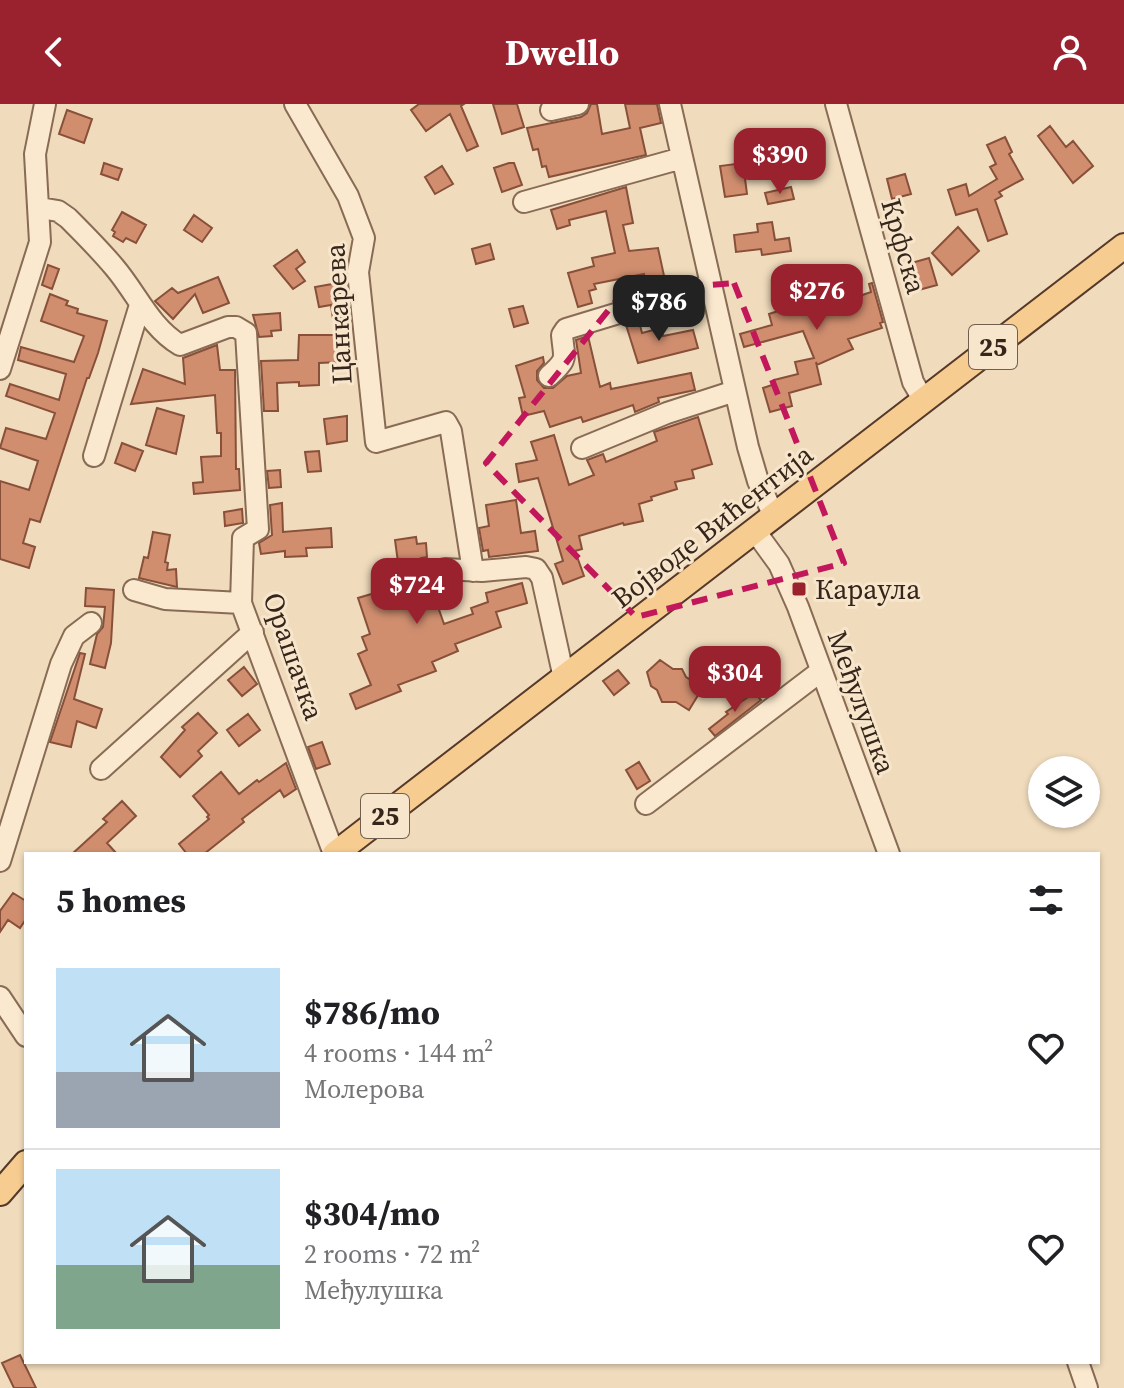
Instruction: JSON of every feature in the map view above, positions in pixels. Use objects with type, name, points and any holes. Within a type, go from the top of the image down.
[{"type":"main road","name":"Војводе Вићентија","points":[[338,852],[1124,246]]},
{"type":"main road","points":[[0,1193],[24,1165]]},
{"type":"street","points":[[0,369],[40,242],[35,154],[45,104]]},
{"type":"street","name":"Цанкарева","points":[[295,104],[348,196],[364,238],[358,272],[376,442],[446,422],[451,431],[473,571]]},
{"type":"street","points":[[308,104],[326,140]]},
{"type":"street","points":[[551,110],[578,104]]},
{"type":"street","name":"Међулушка","points":[[670,104],[758,481],[764,524],[888,852]]},
{"type":"street","name":"Крфска","points":[[836,104],[913,382],[924,401]]},
{"type":"street","points":[[524,202],[682,158]]},
{"type":"street","points":[[40,208],[58,211],[68,218],[117,270],[140,305],[94,456]]},
{"type":"street","points":[[549,376],[565,359],[562,339],[566,329],[711,285]]},
{"type":"street","name":"Орашачка","points":[[140,305],[180,345],[228,327],[236,327],[246,333],[258,529],[243,538],[241,603],[334,852]]},
{"type":"street","points":[[582,448],[667,413],[735,391]]},
{"type":"street","points":[[445,569],[473,571],[526,567],[540,573],[564,678]]},
{"type":"street","points":[[134,590],[165,599],[241,603]]},
{"type":"street","points":[[0,861],[61,664],[74,636],[91,623]]},
{"type":"street","points":[[101,769],[253,632]]},
{"type":"street","points":[[646,804],[821,671]]},
{"type":"street","points":[[0,997],[24,1033]]},
{"type":"street","points":[[1079,1364],[1087,1388]]},
{"type":"highlighted area","points":[[734,283],[844,563],[636,617],[486,463],[623,292]]},
{"type":"building","points":[[419,104],[464,104],[461,106],[478,146],[467,151],[450,114],[426,131],[411,110]]},
{"type":"building","points":[[493,104],[517,104],[524,127],[502,134]]},
{"type":"building","points":[[591,104],[597,104],[602,134],[630,128],[625,104],[657,104],[661,123],[640,128],[646,155],[549,177],[546,166],[542,167],[538,149],[533,150],[527,128],[581,117]]},
{"type":"building","points":[[67,110],[92,119],[84,143],[59,134]]},
{"type":"building","points":[[1050,126],[1066,147],[1073,141],[1093,166],[1073,183],[1038,136]]},
{"type":"building","points":[[1005,137],[1012,152],[1009,154],[1023,179],[999,192],[1002,196],[995,200],[1007,234],[988,241],[977,209],[956,215],[948,190],[966,184],[969,196],[997,179],[990,167],[996,164],[987,145]]},
{"type":"building","points":[[104,163],[122,169],[118,180],[101,174]]},
{"type":"building","points":[[514,163],[522,185],[502,192],[494,168]]},
{"type":"building","points":[[743,163],[747,194],[725,197],[720,166]]},
{"type":"building","points":[[442,166],[453,184],[435,194],[425,177]]},
{"type":"building","points":[[905,174],[911,194],[892,199],[887,179]]},
{"type":"building","points":[[626,187],[633,223],[623,225],[629,251],[658,248],[666,285],[649,290],[644,274],[594,284],[596,289],[589,291],[592,303],[578,307],[568,273],[594,266],[592,258],[615,253],[606,211],[569,220],[570,225],[557,229],[551,210]]},
{"type":"building","points":[[791,187],[794,199],[768,204],[765,193]]},
{"type":"building","points":[[122,212],[146,225],[136,243],[126,238],[123,242],[113,236],[115,232],[112,230]]},
{"type":"building","points":[[194,215],[212,228],[202,242],[184,230]]},
{"type":"building","points":[[772,222],[775,240],[789,238],[791,251],[762,255],[761,249],[736,252],[734,235],[758,232],[757,224]]},
{"type":"building","points":[[958,227],[979,251],[952,275],[932,253]]},
{"type":"building","points":[[490,244],[494,259],[476,264],[472,249]]},
{"type":"building","points":[[297,250],[305,262],[296,269],[305,281],[293,289],[274,266]]},
{"type":"building","points":[[929,258],[937,285],[915,291],[908,264]]},
{"type":"building","points":[[48,265],[59,269],[52,289],[42,285]]},
{"type":"building","points":[[825,270],[828,282],[843,278],[848,300],[871,292],[869,284],[872,283],[882,328],[848,339],[853,349],[817,365],[816,362],[821,384],[789,393],[792,406],[770,412],[763,388],[775,384],[774,380],[798,374],[795,362],[814,358],[803,331],[744,347],[740,334],[772,325],[769,314],[800,304],[797,293],[816,288],[813,273]]},
{"type":"building","points":[[218,277],[229,303],[203,313],[195,294],[173,319],[155,301],[172,288],[178,293]]},
{"type":"building","points":[[338,283],[344,317],[333,319],[331,305],[319,307],[315,287]]},
{"type":"building","points":[[50,294],[68,301],[66,305],[78,309],[77,313],[107,321],[40,522],[30,519],[23,543],[35,547],[29,568],[0,559],[0,481],[29,490],[38,461],[0,448],[6,428],[46,439],[55,413],[6,396],[10,384],[59,400],[66,374],[18,360],[21,347],[74,362],[84,336],[41,321]]},
{"type":"building","points":[[523,306],[528,323],[514,327],[509,309]]},
{"type":"building","points":[[280,313],[281,330],[271,331],[272,336],[259,337],[253,315]]},
{"type":"building","points":[[639,321],[642,333],[661,328],[663,336],[693,330],[698,348],[638,363],[626,325]]},
{"type":"building","points":[[299,335],[337,335],[340,362],[319,363],[319,385],[277,383],[278,411],[264,411],[261,361],[298,360]]},
{"type":"building","points":[[588,336],[600,387],[610,383],[611,389],[691,373],[695,390],[658,398],[659,402],[635,412],[633,405],[583,422],[581,417],[550,427],[544,411],[523,416],[519,398],[525,397],[516,366],[543,357],[544,363],[537,371],[537,380],[544,388],[553,388],[567,376],[581,373],[576,340]]},
{"type":"building","points":[[217,345],[220,370],[235,370],[236,469],[239,469],[240,490],[194,494],[193,483],[203,482],[201,457],[221,456],[215,395],[131,404],[143,369],[185,384],[183,358]]},
{"type":"building","points":[[157,408],[184,416],[176,454],[146,445]]},
{"type":"building","points":[[347,416],[347,441],[327,444],[324,419]]},
{"type":"building","points":[[698,417],[712,464],[692,470],[694,478],[675,482],[677,489],[639,504],[643,521],[623,523],[579,536],[582,549],[575,551],[584,576],[563,584],[555,564],[563,561],[538,478],[519,482],[516,464],[537,460],[531,442],[554,435],[569,485],[594,475],[587,460],[603,454],[606,462],[657,441],[654,432]]},
{"type":"building","points":[[122,443],[143,451],[135,471],[115,463]]},
{"type":"building","points":[[319,451],[321,471],[308,472],[305,452]]},
{"type":"building","points":[[280,470],[281,487],[269,488],[267,471]]},
{"type":"building","points":[[516,500],[521,533],[535,531],[538,551],[489,557],[488,550],[483,551],[479,528],[489,526],[486,505]]},
{"type":"building","points":[[282,503],[283,532],[331,528],[332,547],[306,548],[307,556],[285,557],[285,551],[261,554],[259,543],[272,535],[270,505]]},
{"type":"building","points":[[242,509],[243,523],[225,526],[224,512]]},
{"type":"building","points":[[153,532],[170,535],[165,562],[168,563],[167,570],[176,569],[177,587],[139,578],[144,557],[148,558]]},
{"type":"building","points":[[416,537],[417,544],[426,543],[427,557],[421,558],[444,624],[473,614],[471,608],[488,602],[486,593],[522,583],[527,603],[496,612],[501,627],[455,644],[458,651],[432,662],[436,671],[398,685],[401,691],[356,709],[350,694],[371,685],[358,654],[367,650],[362,637],[370,634],[358,598],[395,587],[393,580],[397,578],[398,562],[395,540]]},
{"type":"building","points":[[86,588],[114,590],[111,643],[105,668],[90,664],[97,634],[103,627],[105,607],[85,606]]},
{"type":"building","points":[[80,653],[85,654],[74,699],[102,709],[96,728],[77,721],[71,747],[50,742]]},
{"type":"building","points":[[660,660],[673,669],[682,669],[686,677],[703,687],[689,710],[676,702],[662,702],[657,690],[651,686],[647,672]]},
{"type":"building","points":[[244,667],[257,684],[242,696],[228,680]]},
{"type":"building","points":[[618,670],[629,683],[614,695],[603,681]]},
{"type":"building","points":[[754,693],[761,700],[715,736],[709,729],[728,714],[726,712]]},
{"type":"building","points":[[198,713],[217,733],[198,751],[202,756],[180,777],[161,757],[185,730],[182,727]]},
{"type":"building","points":[[248,714],[260,730],[239,746],[227,730]]},
{"type":"building","points":[[322,742],[330,764],[316,769],[308,747]]},
{"type":"building","points":[[639,762],[650,781],[637,789],[626,770]]},
{"type":"building","points":[[286,763],[296,789],[284,797],[280,790],[206,852],[185,852],[179,844],[209,819],[193,796],[221,772],[239,794],[257,780],[259,782]]},
{"type":"building","points":[[122,801],[136,816],[107,843],[115,852],[74,852],[107,822],[103,819]]},
{"type":"building","points":[[13,893],[24,900],[24,922],[20,928],[8,920],[0,932],[0,911]]},
{"type":"building","points":[[20,1355],[36,1388],[14,1388],[2,1363]]},
{"type":"place","name":"Караула","points":[[799,589]]}]
